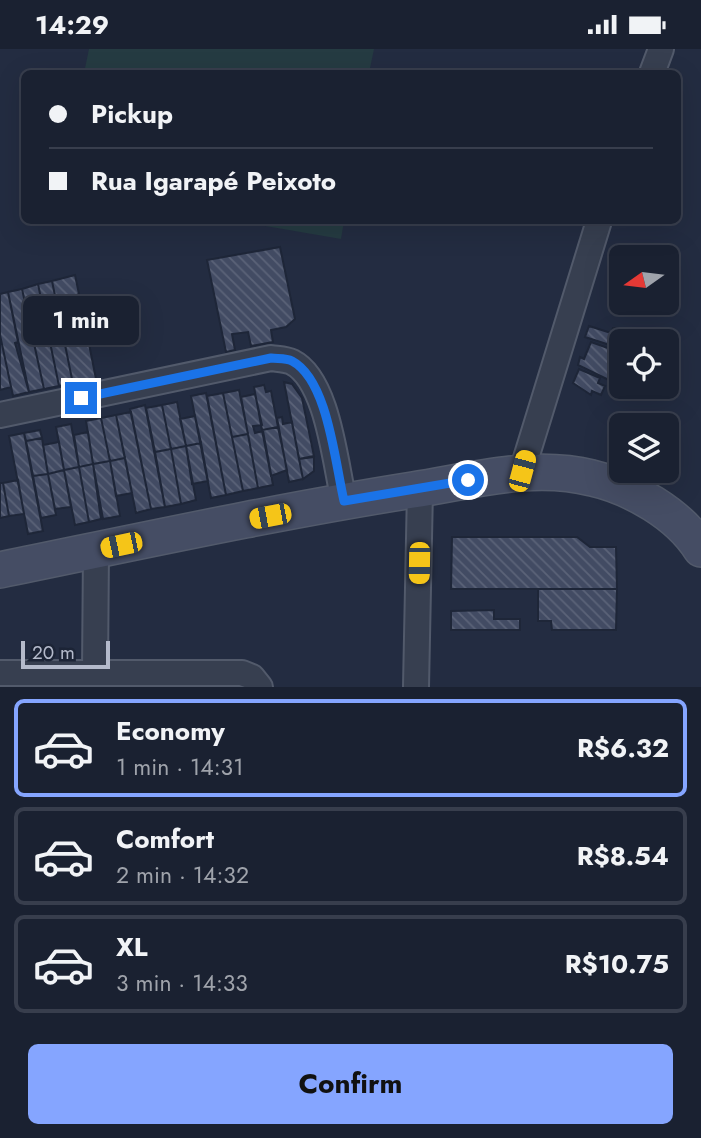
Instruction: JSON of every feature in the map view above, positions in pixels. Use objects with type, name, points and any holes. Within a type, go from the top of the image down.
[{"type":"street","points":[[653,70],[661,49]]},
{"type":"street","points":[[522,471],[598,224]]},
{"type":"street","points":[[0,415],[271,358],[291,361],[306,372],[318,388],[344,501]]},
{"type":"street","points":[[0,570],[344,501],[522,471],[591,477],[630,492],[666,513],[701,549]]},
{"type":"street","points":[[416,687],[420,489]]},
{"type":"street","points":[[95,671],[96,550]]},
{"type":"street","points":[[0,673],[95,671],[251,680]]},
{"type":"shaded area","points":[[89,49],[374,49],[370,70],[85,70]]},
{"type":"shaded area","points":[[254,224],[344,224],[341,239]]},
{"type":"building","points":[[280,247],[295,319],[286,327],[271,330],[273,342],[251,346],[248,332],[232,334],[235,350],[226,352],[207,260]]},
{"type":"building","points":[[75,275],[79,294],[74,296],[79,320],[84,319],[96,379],[73,384],[52,281]]},
{"type":"building","points":[[52,281],[73,384],[59,386],[38,284]]},
{"type":"building","points":[[38,284],[59,386],[44,389],[22,289]]},
{"type":"building","points":[[22,289],[44,389],[29,392],[8,292]]},
{"type":"building","points":[[8,292],[18,342],[15,343],[29,392],[13,396],[0,335],[0,294]]},
{"type":"building","points":[[589,326],[609,332],[609,345],[585,337]]},
{"type":"building","points":[[0,335],[11,387],[0,390]]},
{"type":"building","points":[[591,342],[609,348],[609,380],[578,365],[580,357],[584,359]]},
{"type":"building","points":[[579,369],[600,378],[598,383],[605,386],[601,395],[592,391],[591,395],[573,383]]},
{"type":"building","points":[[284,382],[292,384],[302,398],[314,456],[299,459]]},
{"type":"building","points":[[264,385],[266,392],[271,391],[278,427],[262,430],[254,387]]},
{"type":"building","points":[[239,390],[248,434],[232,437],[223,393]]},
{"type":"building","points":[[206,393],[226,495],[211,498],[191,396]]},
{"type":"building","points":[[223,393],[243,491],[226,495],[207,396]]},
{"type":"building","points":[[255,394],[262,425],[253,426],[255,433],[263,431],[273,485],[258,488],[241,397]]},
{"type":"building","points":[[177,402],[186,446],[171,449],[162,405]]},
{"type":"building","points":[[145,405],[165,507],[151,509],[130,409]]},
{"type":"building","points":[[162,405],[171,449],[155,452],[146,408]]},
{"type":"building","points":[[131,412],[151,509],[136,513],[116,415]]},
{"type":"building","points":[[116,415],[125,458],[110,461],[101,418]]},
{"type":"building","points":[[195,416],[201,443],[186,446],[180,419]]},
{"type":"building","points":[[282,417],[283,424],[292,422],[303,479],[289,482],[277,418]]},
{"type":"building","points":[[101,418],[110,461],[93,464],[86,421]]},
{"type":"building","points":[[71,424],[79,467],[64,470],[56,427]]},
{"type":"building","points":[[278,427],[287,470],[271,476],[262,430]]},
{"type":"building","points":[[40,430],[42,438],[26,441],[24,433]]},
{"type":"building","points":[[88,432],[93,464],[79,467],[74,435]]},
{"type":"building","points":[[24,433],[43,531],[28,534],[9,436]]},
{"type":"building","points":[[248,434],[258,488],[243,491],[232,437]]},
{"type":"building","points":[[42,438],[48,474],[33,476],[26,441]]},
{"type":"building","points":[[59,442],[64,470],[48,474],[43,445]]},
{"type":"building","points":[[201,443],[208,481],[192,484],[186,446]]},
{"type":"building","points":[[186,446],[196,500],[181,504],[171,449]]},
{"type":"building","points":[[171,449],[181,504],[165,507],[155,452]]},
{"type":"building","points":[[314,457],[314,471],[303,479],[299,459]]},
{"type":"building","points":[[125,458],[132,493],[116,496],[110,461]]},
{"type":"building","points":[[110,461],[120,516],[103,519],[93,464]]},
{"type":"building","points":[[93,464],[101,519],[89,522],[79,467]]},
{"type":"building","points":[[79,467],[89,522],[75,525],[64,470]]},
{"type":"building","points":[[64,470],[71,507],[55,509],[48,474]]},
{"type":"building","points":[[48,474],[56,515],[41,518],[33,476]]},
{"type":"building","points":[[18,480],[24,514],[9,516],[3,483]]},
{"type":"building","points":[[0,483],[3,483],[9,516],[0,518]]},
{"type":"building","points":[[452,537],[577,537],[590,547],[616,547],[617,589],[451,589]]},
{"type":"building","points":[[538,589],[617,589],[616,630],[552,630],[551,621],[538,621]]},
{"type":"building","points":[[494,610],[494,619],[520,619],[520,630],[451,630],[451,611]]},
{"type":"route","points":[[81,398],[271,358],[291,361],[306,372],[318,388],[344,501],[468,480]]}]
